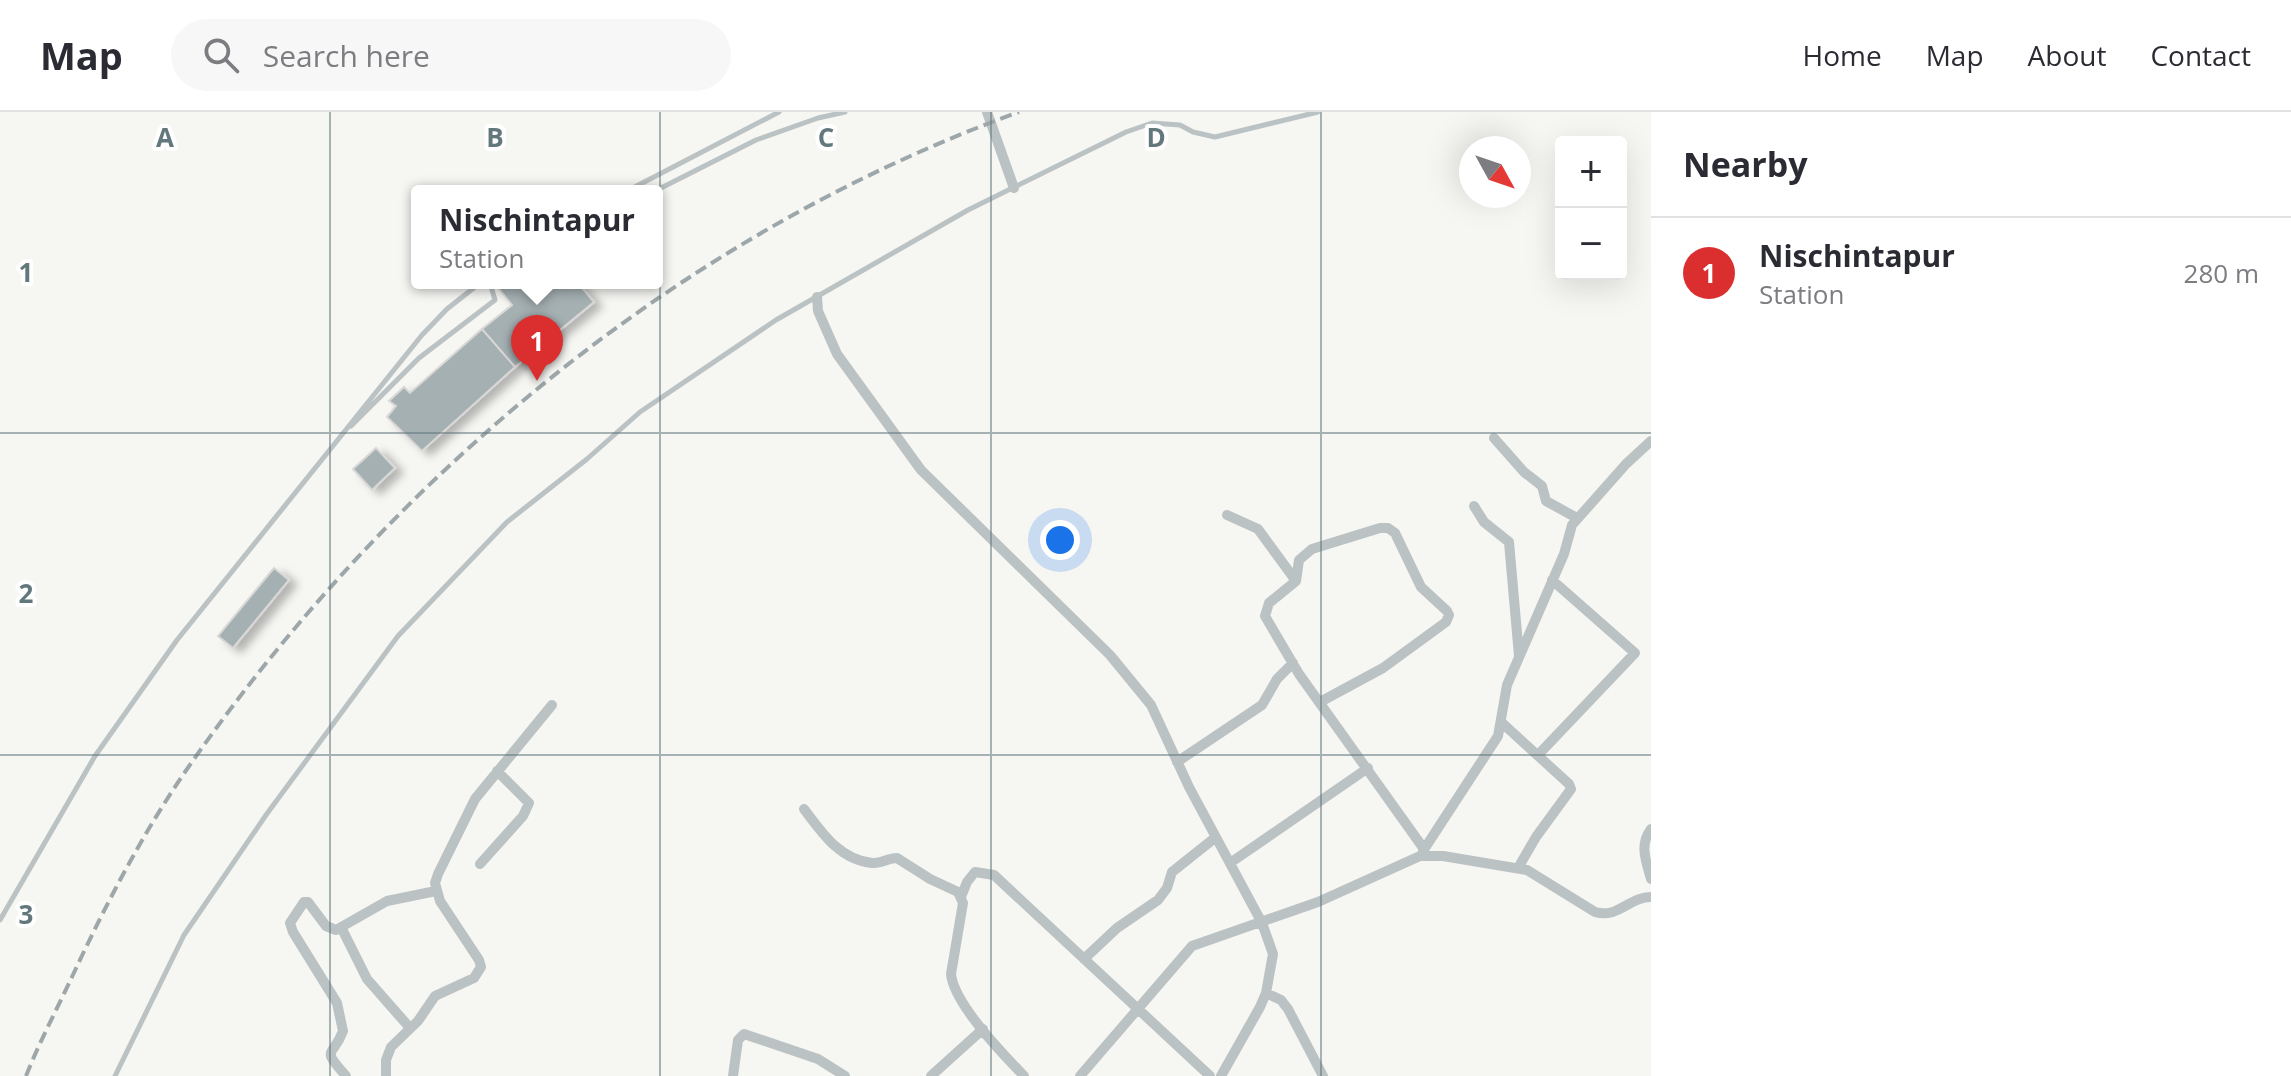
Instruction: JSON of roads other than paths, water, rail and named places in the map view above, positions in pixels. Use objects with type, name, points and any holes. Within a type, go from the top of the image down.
[{"type":"street","points":[[987,112],[1014,188]]},
{"type":"street","points":[[817,297],[818,311],[837,354],[921,470],[1110,655],[1145,695],[1262,923],[1273,954],[1266,993],[1221,1076]]},
{"type":"street","points":[[1494,438],[1524,472],[1542,486],[1546,501],[1577,518]]},
{"type":"street","points":[[1080,1076],[1192,946],[1318,902],[1422,852],[1498,736],[1505,692],[1564,554],[1568,534],[1577,518],[1651,441]]},
{"type":"street","points":[[1474,506],[1484,522],[1509,542],[1519,658]]},
{"type":"street","points":[[1227,515],[1258,529],[1296,581]]},
{"type":"street","points":[[1320,702],[1391,663],[1446,622],[1449,615],[1421,587],[1395,533],[1388,528],[1312,549],[1299,560],[1296,581],[1269,603],[1265,616],[1293,663],[1320,702],[1368,768],[1422,852],[1527,870],[1604,915],[1621,911],[1650,896]]},
{"type":"street","points":[[1538,755],[1635,653],[1552,580]]},
{"type":"street","points":[[1177,762],[1262,705],[1277,679],[1293,663]]},
{"type":"street","points":[[386,1076],[388,1053],[435,996],[474,978],[481,967],[436,891],[438,874],[469,810],[552,705]]},
{"type":"street","points":[[1501,722],[1571,789],[1518,868]]},
{"type":"street","points":[[1230,863],[1368,768]]},
{"type":"street","points":[[480,864],[523,816],[529,803],[497,771]]},
{"type":"street","points":[[804,809],[826,839],[844,853],[876,864],[890,858],[902,859],[930,879],[952,888],[961,897],[963,903],[952,984],[957,996],[1024,1076]]},
{"type":"street","points":[[1651,829],[1643,847],[1651,879]]},
{"type":"street","points":[[1084,959],[1117,928],[1164,895],[1172,872],[1216,837]]},
{"type":"street","points":[[961,897],[975,872],[994,875],[1210,1076]]},
{"type":"street","points":[[346,1076],[329,1052],[343,1031],[337,1003],[290,923],[304,902],[308,902],[331,930],[387,901],[436,891]]},
{"type":"street","points":[[341,927],[367,979],[410,1028]]},
{"type":"street","points":[[1266,993],[1281,1000],[1288,1009],[1323,1076]]},
{"type":"street","points":[[931,1076],[983,1029]]},
{"type":"street","points":[[733,1076],[738,1040],[744,1034],[818,1059],[845,1076]]},
{"type":"lane","points":[[639,185],[779,112]]},
{"type":"lane","points":[[663,187],[756,140],[845,112]]},
{"type":"lane","points":[[115,1076],[184,935],[266,815],[398,636],[507,522],[587,459],[640,412],[776,320],[968,210],[1126,132],[1152,123],[1180,125],[1193,132],[1215,137],[1318,112]]},
{"type":"lane","points":[[0,920],[113,730],[177,640],[422,335],[472,289]]},
{"type":"lane","points":[[329,448],[419,358],[495,300],[492,289]]},
{"type":"railway","points":[[26,1076],[110,899],[153,821],[185,772],[265,664],[353,562],[449,466],[551,378],[660,297],[775,225],[894,163],[1019,112]]},
{"type":"place","name":"Nischintapur","points":[[537,381]]}]
